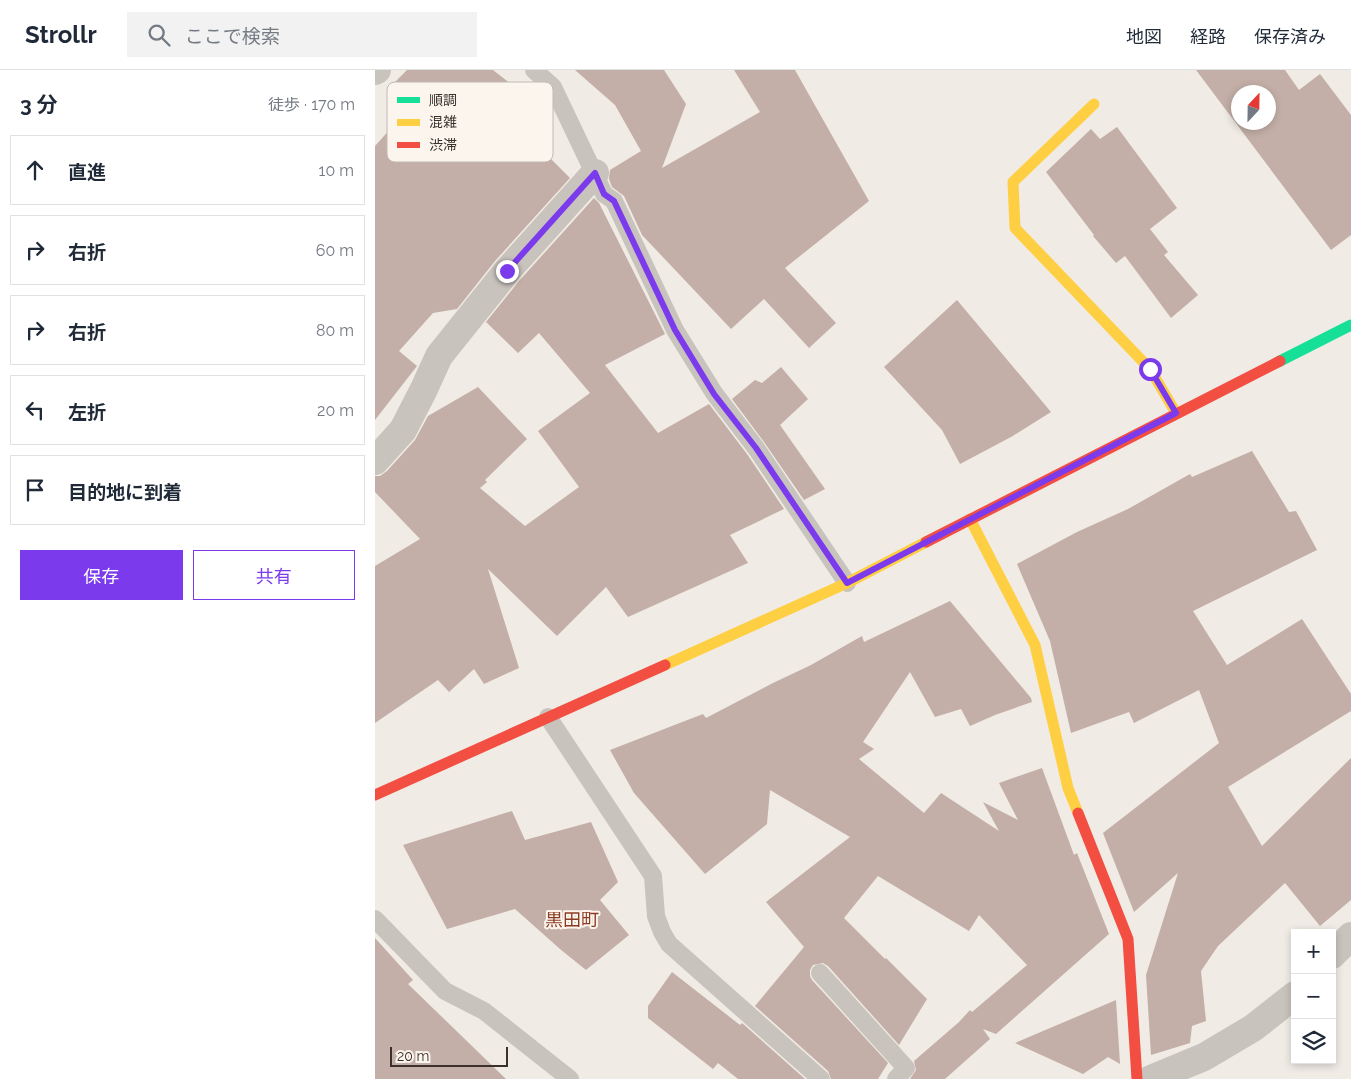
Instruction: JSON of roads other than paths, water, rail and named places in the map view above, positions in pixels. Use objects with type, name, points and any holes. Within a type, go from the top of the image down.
[{"type":"street","points":[[1094,104],[1013,182],[1015,228],[1150,369],[1176,413]]},
{"type":"street","points":[[375,461],[403,430],[439,356],[507,271],[595,173]]},
{"type":"street","points":[[375,795],[847,583],[1351,325]]},
{"type":"street","points":[[970,519],[1035,645],[1068,788],[1128,939],[1137,1079]]},
{"type":"street","points":[[1336,952],[1351,936]]},
{"type":"street","points":[[1151,1079],[1204,1057],[1253,1028],[1291,998]]},
{"type":"lane","points":[[534,70],[548,82]]},
{"type":"lane","points":[[553,86],[604,194],[614,201],[675,330],[714,394],[756,448],[847,583]]},
{"type":"lane","points":[[548,717],[653,876],[655,916],[669,944],[821,1079]]},
{"type":"lane","points":[[375,919],[445,991],[483,1011],[570,1079]]},
{"type":"lane","points":[[820,974],[906,1068],[896,1079]]},
{"type":"district","name":"黒田町","points":[[572,920]]}]
